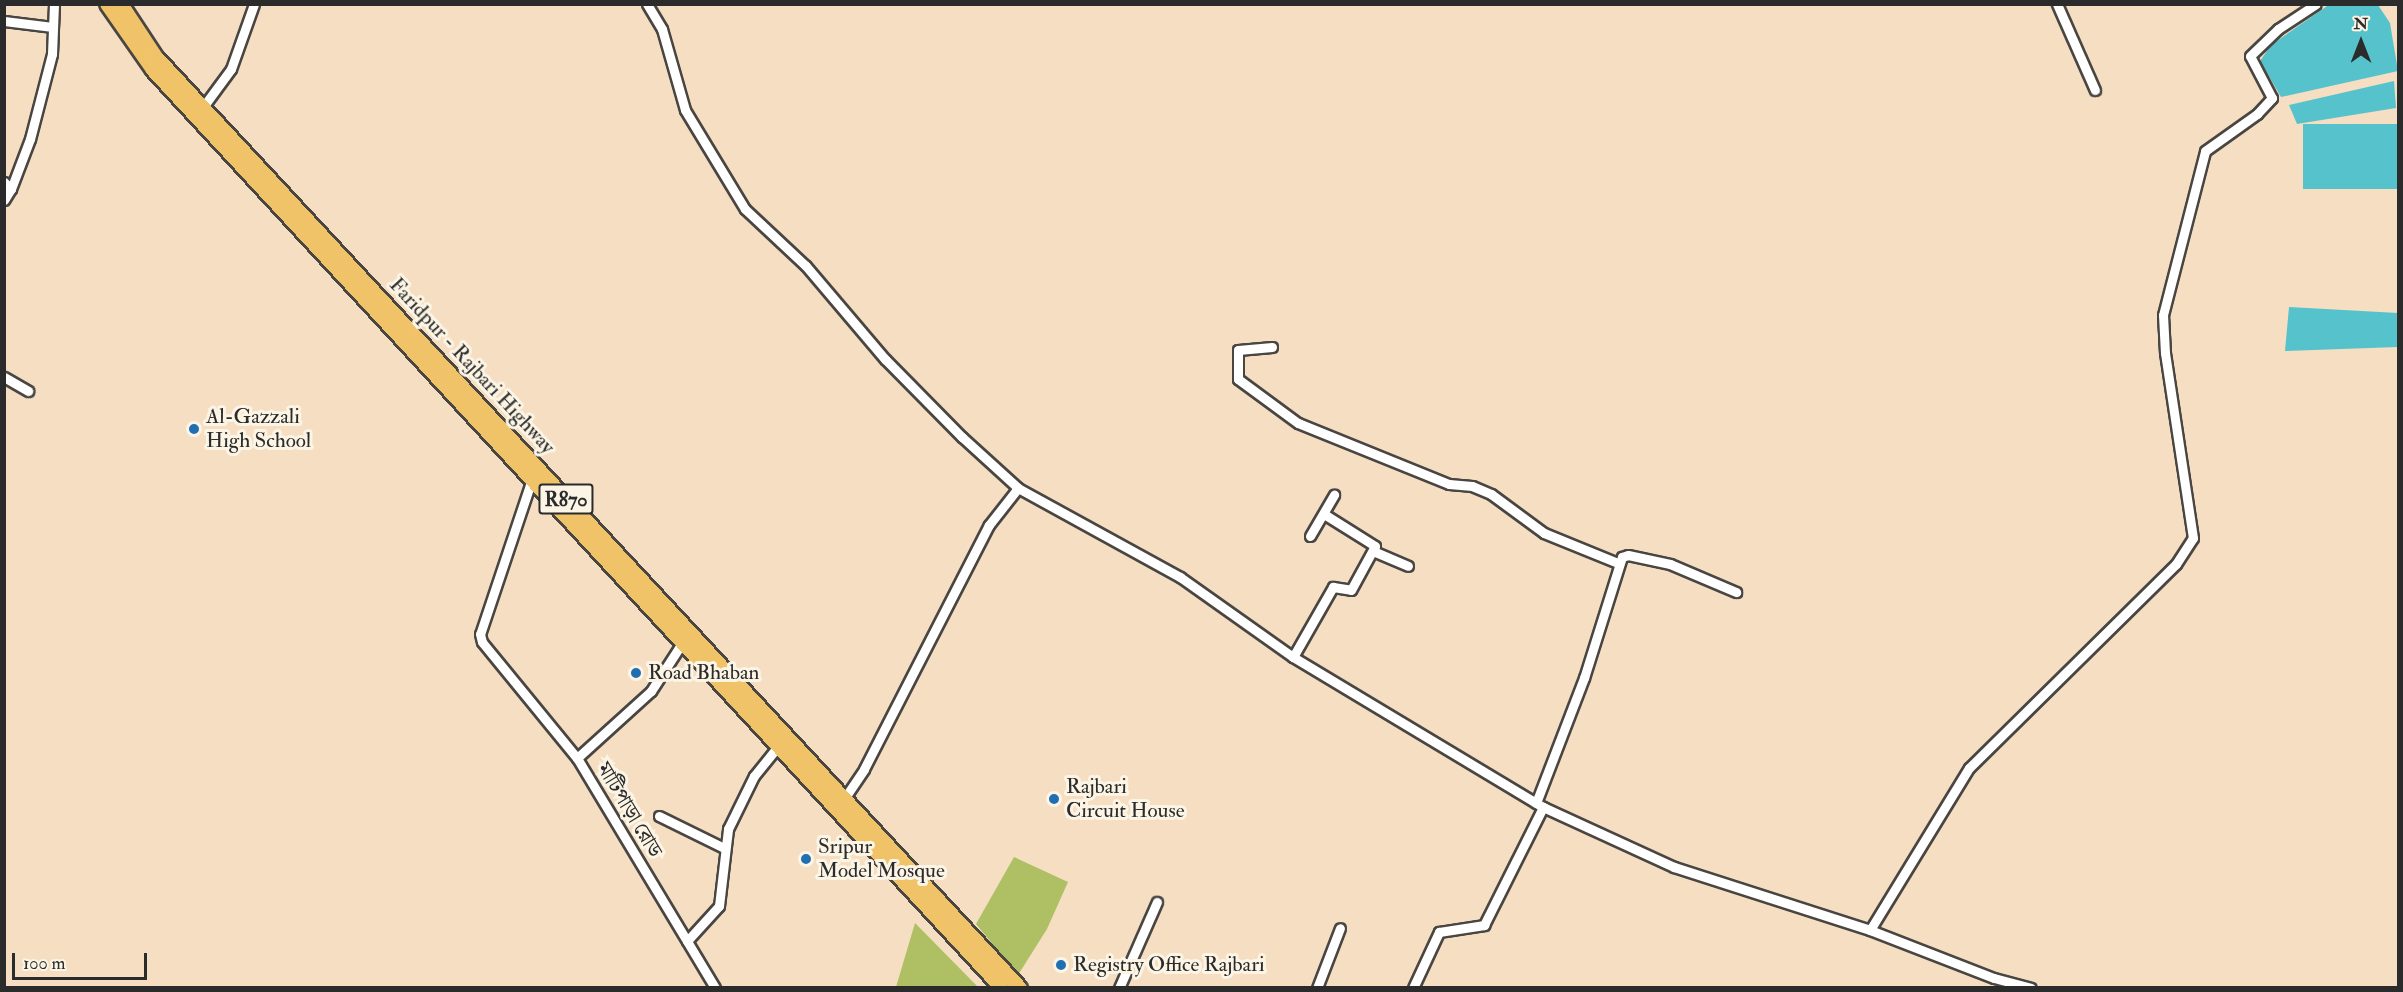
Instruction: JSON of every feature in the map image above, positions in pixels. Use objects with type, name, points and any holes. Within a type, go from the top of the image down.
[{"type":"main road","name":"Faridpur - Rajbari Highway","points":[[107,4],[153,70],[684,640],[1002,987]]},
{"type":"main road","name":"Faridpur - Rajbari Highway","points":[[121,4],[156,57],[1020,987]]},
{"type":"street","points":[[4,200],[8,185],[30,140],[52,54],[54,4]]},
{"type":"street","points":[[203,107],[231,69],[254,4]]},
{"type":"street","points":[[647,4],[662,28],[685,110],[745,209],[806,266],[885,359],[962,437],[1018,488],[1180,578],[1293,657],[1540,805],[1674,867],[1870,930],[1994,978],[2031,987]]},
{"type":"street","points":[[2057,4],[2095,90]]},
{"type":"street","points":[[1870,930],[1969,768],[2176,564],[2193,538],[2165,353],[2166,304],[2205,151],[2257,114],[2272,98],[2250,57],[2278,29],[2316,4]]},
{"type":"street","points":[[4,21],[53,27]]},
{"type":"street","points":[[1272,347],[1238,350],[1238,379],[1299,423],[1449,484],[1472,486],[1491,494],[1544,532],[1618,563]]},
{"type":"street","points":[[4,377],[28,391]]},
{"type":"street","points":[[532,479],[480,634],[482,642],[576,758]]},
{"type":"street","points":[[844,799],[864,769],[989,525],[1018,488]]},
{"type":"street","points":[[1310,536],[1334,495]]},
{"type":"street","points":[[1293,657],[1333,587],[1351,590],[1373,551],[1372,543],[1324,514]]},
{"type":"street","points":[[1373,551],[1407,567]]},
{"type":"street","points":[[1413,987],[1440,932],[1484,924],[1540,805],[1584,678],[1618,563],[1628,555],[1670,564],[1736,592]]},
{"type":"street","name":"মাটিপাড়া রোড","points":[[684,640],[651,691],[576,758],[716,987]]},
{"type":"street","points":[[687,941],[723,897],[724,848],[744,792],[778,745]]},
{"type":"street","points":[[659,816],[724,848]]},
{"type":"street","points":[[1119,987],[1156,902]]},
{"type":"street","points":[[1317,987],[1340,928]]},
{"type":"green space","points":[[1014,857],[1068,882],[1047,929],[1018,975],[976,924]]},
{"type":"green space","points":[[915,923],[978,987],[896,987]]},
{"type":"water","points":[[2330,4],[2378,5],[2390,23],[2398,71],[2281,97],[2260,61],[2271,45]]},
{"type":"water","points":[[2394,81],[2396,108],[2297,124],[2289,105]]},
{"type":"water","points":[[2303,124],[2398,124],[2398,189],[2303,189]]},
{"type":"water","points":[[2289,307],[2398,313],[2398,347],[2285,351]]},
{"type":"place","name":"Al-Gazzali High School","points":[[194,429]]},
{"type":"place","name":"Road Bhaban","points":[[636,673]]},
{"type":"place","name":"Rajbari Circuit House","points":[[1054,799]]},
{"type":"place","name":"Sripur Model Mosque","points":[[806,859]]},
{"type":"place","name":"Registry Office Rajbari","points":[[1061,965]]}]
